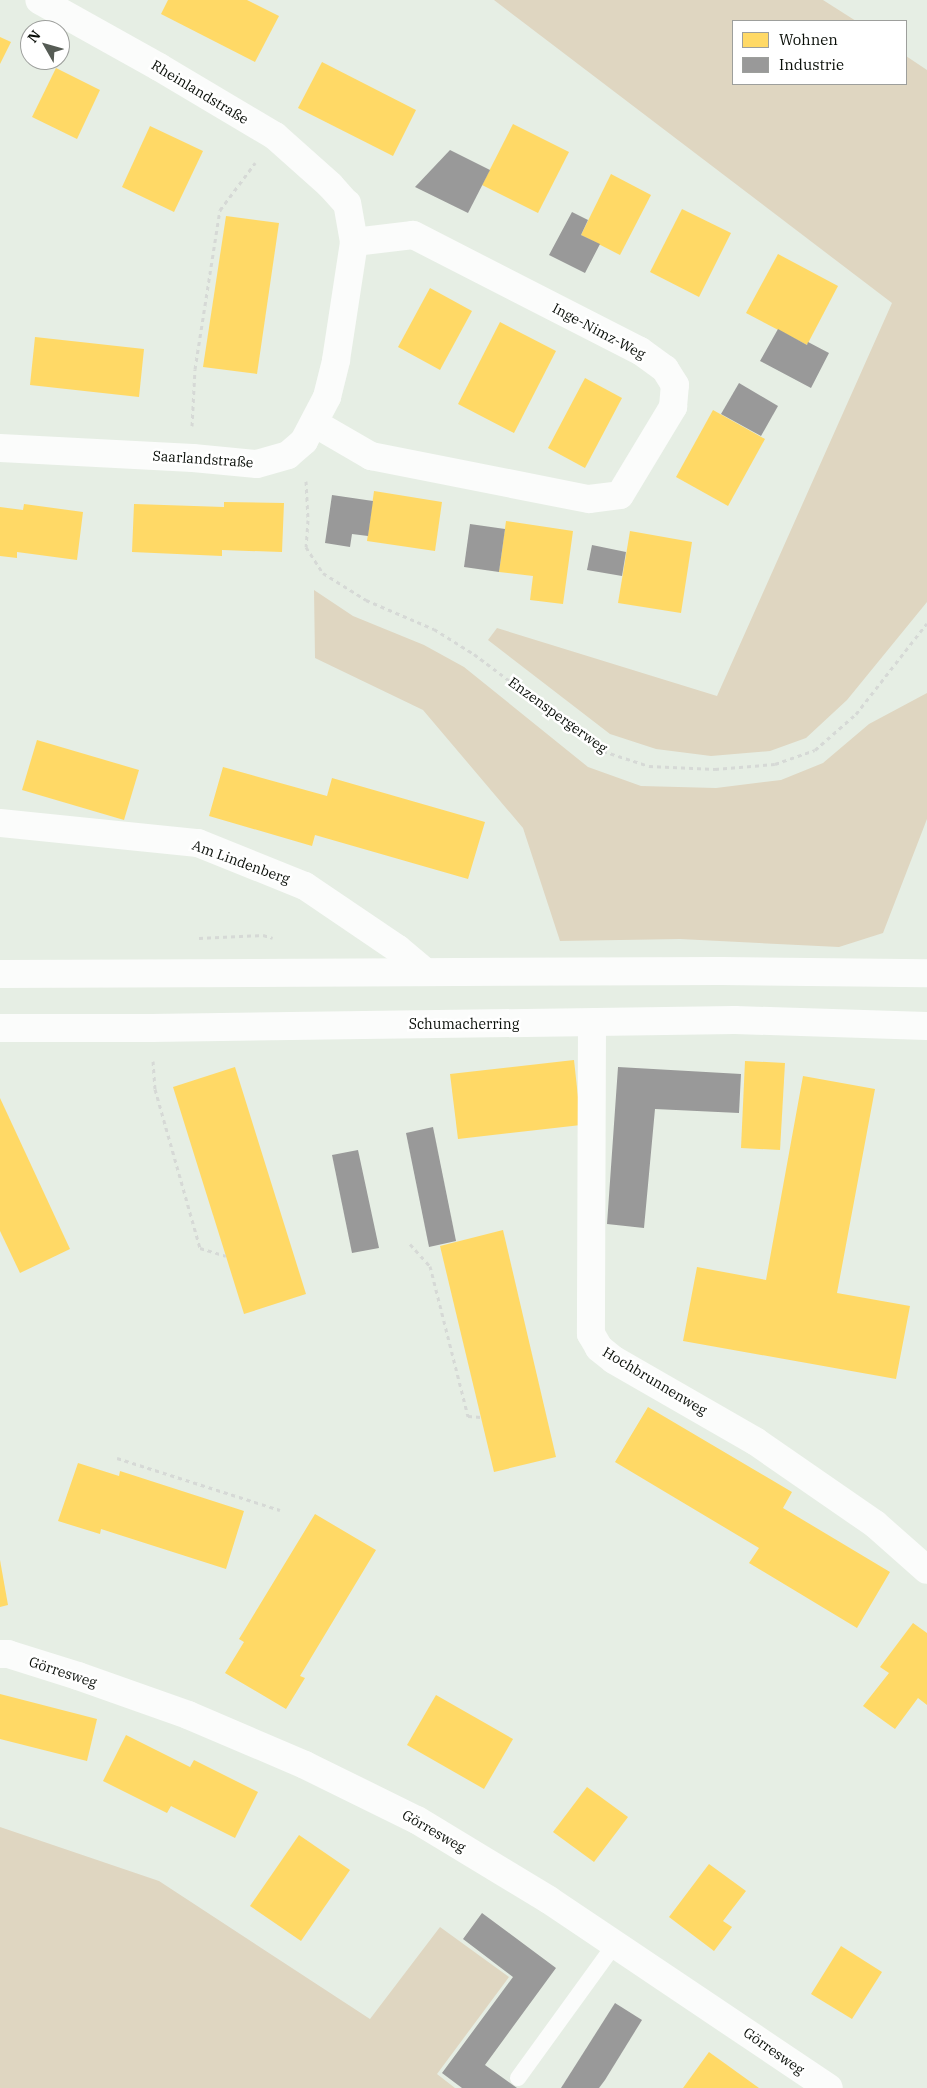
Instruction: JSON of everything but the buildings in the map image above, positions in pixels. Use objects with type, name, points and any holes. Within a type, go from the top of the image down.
[{"type":"street","name":"Rheinlandstraße","points":[[39,0],[275,136],[330,185],[346,204]]},
{"type":"street","name":"Saarlandstraße","points":[[0,448],[193,458],[257,464],[288,455],[309,432],[327,396],[336,360],[354,242],[346,204]]},
{"type":"street","name":"Inge-Nimz-Weg","points":[[309,432],[371,456],[589,499],[620,495],[674,407],[675,385],[665,369],[640,351],[413,235],[354,242]]},
{"type":"street","name":"Am Lindenberg","points":[[0,823],[198,843],[305,886],[398,949],[426,972]]},
{"type":"street","points":[[0,974],[426,972],[927,973]]},
{"type":"street","name":"Schumacherring","points":[[0,1028],[152,1028],[735,1020],[927,1026]]},
{"type":"street","name":"Hochbrunnenweg","points":[[592,1023],[591,1334],[599,1348],[614,1360],[755,1441],[875,1524],[927,1570]]},
{"type":"street","name":"Görresweg","points":[[0,1654],[8,1654],[78,1676],[188,1715],[305,1765],[417,1820],[550,1900],[829,2088]]},
{"type":"lane","points":[[518,2078],[615,1944]]},
{"type":"path","points":[[192,422],[195,370],[220,210],[275,136]]},
{"type":"path","name":"Enzenspergerweg","points":[[309,432],[306,547],[323,573],[366,600],[434,629],[474,654],[603,751],[649,766],[715,770],[758,766],[775,764],[815,750],[856,714],[927,623]]},
{"type":"path","points":[[152,1028],[154,1089],[200,1248],[226,1256]]},
{"type":"path","points":[[410,1244],[430,1266],[468,1416],[481,1417]]},
{"type":"path","points":[[117,1458],[280,1510]]},
{"type":"shaded area","points":[[494,0],[823,0],[854,20],[732,20],[732,85],[907,85],[907,57],[927,70],[927,602],[847,700],[806,738],[770,751],[711,756],[656,749],[610,734],[488,640],[497,628],[717,696],[892,303]]},
{"type":"shaded area","points":[[314,590],[353,616],[424,645],[464,667],[588,767],[641,786],[716,788],[781,780],[823,763],[869,724],[927,693],[927,819],[883,933],[839,947],[680,939],[560,941],[523,828],[423,710],[315,658]]},
{"type":"shaded area","points":[[0,1827],[159,1881],[370,2019],[440,1927],[509,1977],[437,2074],[455,2088],[0,2088]]}]
